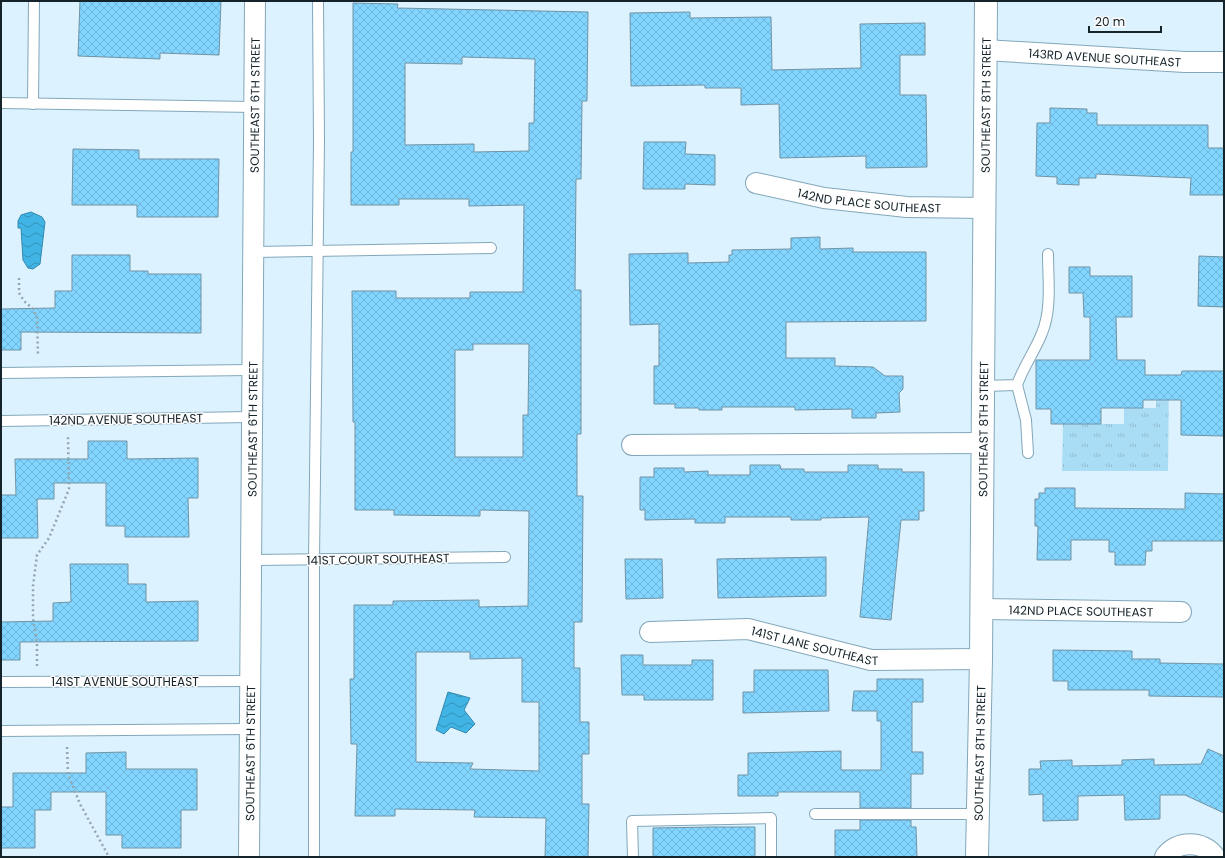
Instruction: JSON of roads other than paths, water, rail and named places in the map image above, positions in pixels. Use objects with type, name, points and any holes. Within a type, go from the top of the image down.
[{"type":"street","name":"SOUTHEAST 6TH STREET","points":[[248,857],[255,1]]},
{"type":"street","name":"SOUTHEAST 8TH STREET","points":[[977,857],[982,609],[986,1]]},
{"type":"street","name":"143RD AVENUE SOUTHEAST","points":[[985,50],[1224,62]]},
{"type":"street","name":"142ND PLACE SOUTHEAST","points":[[756,183],[824,198],[907,207],[984,208]]},
{"type":"street","points":[[632,445],[982,443]]},
{"type":"street","name":"142ND PLACE SOUTHEAST","points":[[982,609],[1181,612]]},
{"type":"street","name":"141ST LANE SOUTHEAST","points":[[650,632],[748,629],[871,660],[981,659]]},
{"type":"street","points":[[1165,857],[1174,848],[1184,844],[1195,844],[1205,848],[1215,857]]},
{"type":"lane","points":[[33,104],[34,1]]},
{"type":"lane","points":[[314,857],[314,560],[318,250],[318,1]]},
{"type":"lane","points":[[1,103],[254,107]]},
{"type":"lane","points":[[252,252],[491,248]]},
{"type":"lane","points":[[1028,453],[1026,420],[1017,385],[1022,369],[1042,333],[1047,316],[1048,254]]},
{"type":"lane","points":[[1,372],[251,370]]},
{"type":"lane","points":[[983,386],[1017,385]]},
{"type":"lane","name":"142ND AVENUE SOUTHEAST","points":[[1,421],[251,417]]},
{"type":"lane","name":"141ST COURT SOUTHEAST","points":[[250,560],[505,557]]},
{"type":"lane","name":"141ST AVENUE SOUTHEAST","points":[[1,682],[249,680]]},
{"type":"lane","points":[[1,731],[249,729]]},
{"type":"lane","points":[[815,814],[977,814]]},
{"type":"lane","points":[[633,857],[632,821],[771,818],[771,857]]},
{"type":"water","points":[[31,212],[42,217],[45,222],[40,264],[33,269],[28,268],[23,260],[21,228],[18,228],[18,221],[21,215]]},
{"type":"water","points":[[448,692],[470,698],[464,710],[475,724],[466,733],[451,727],[444,734],[436,730]]}]
